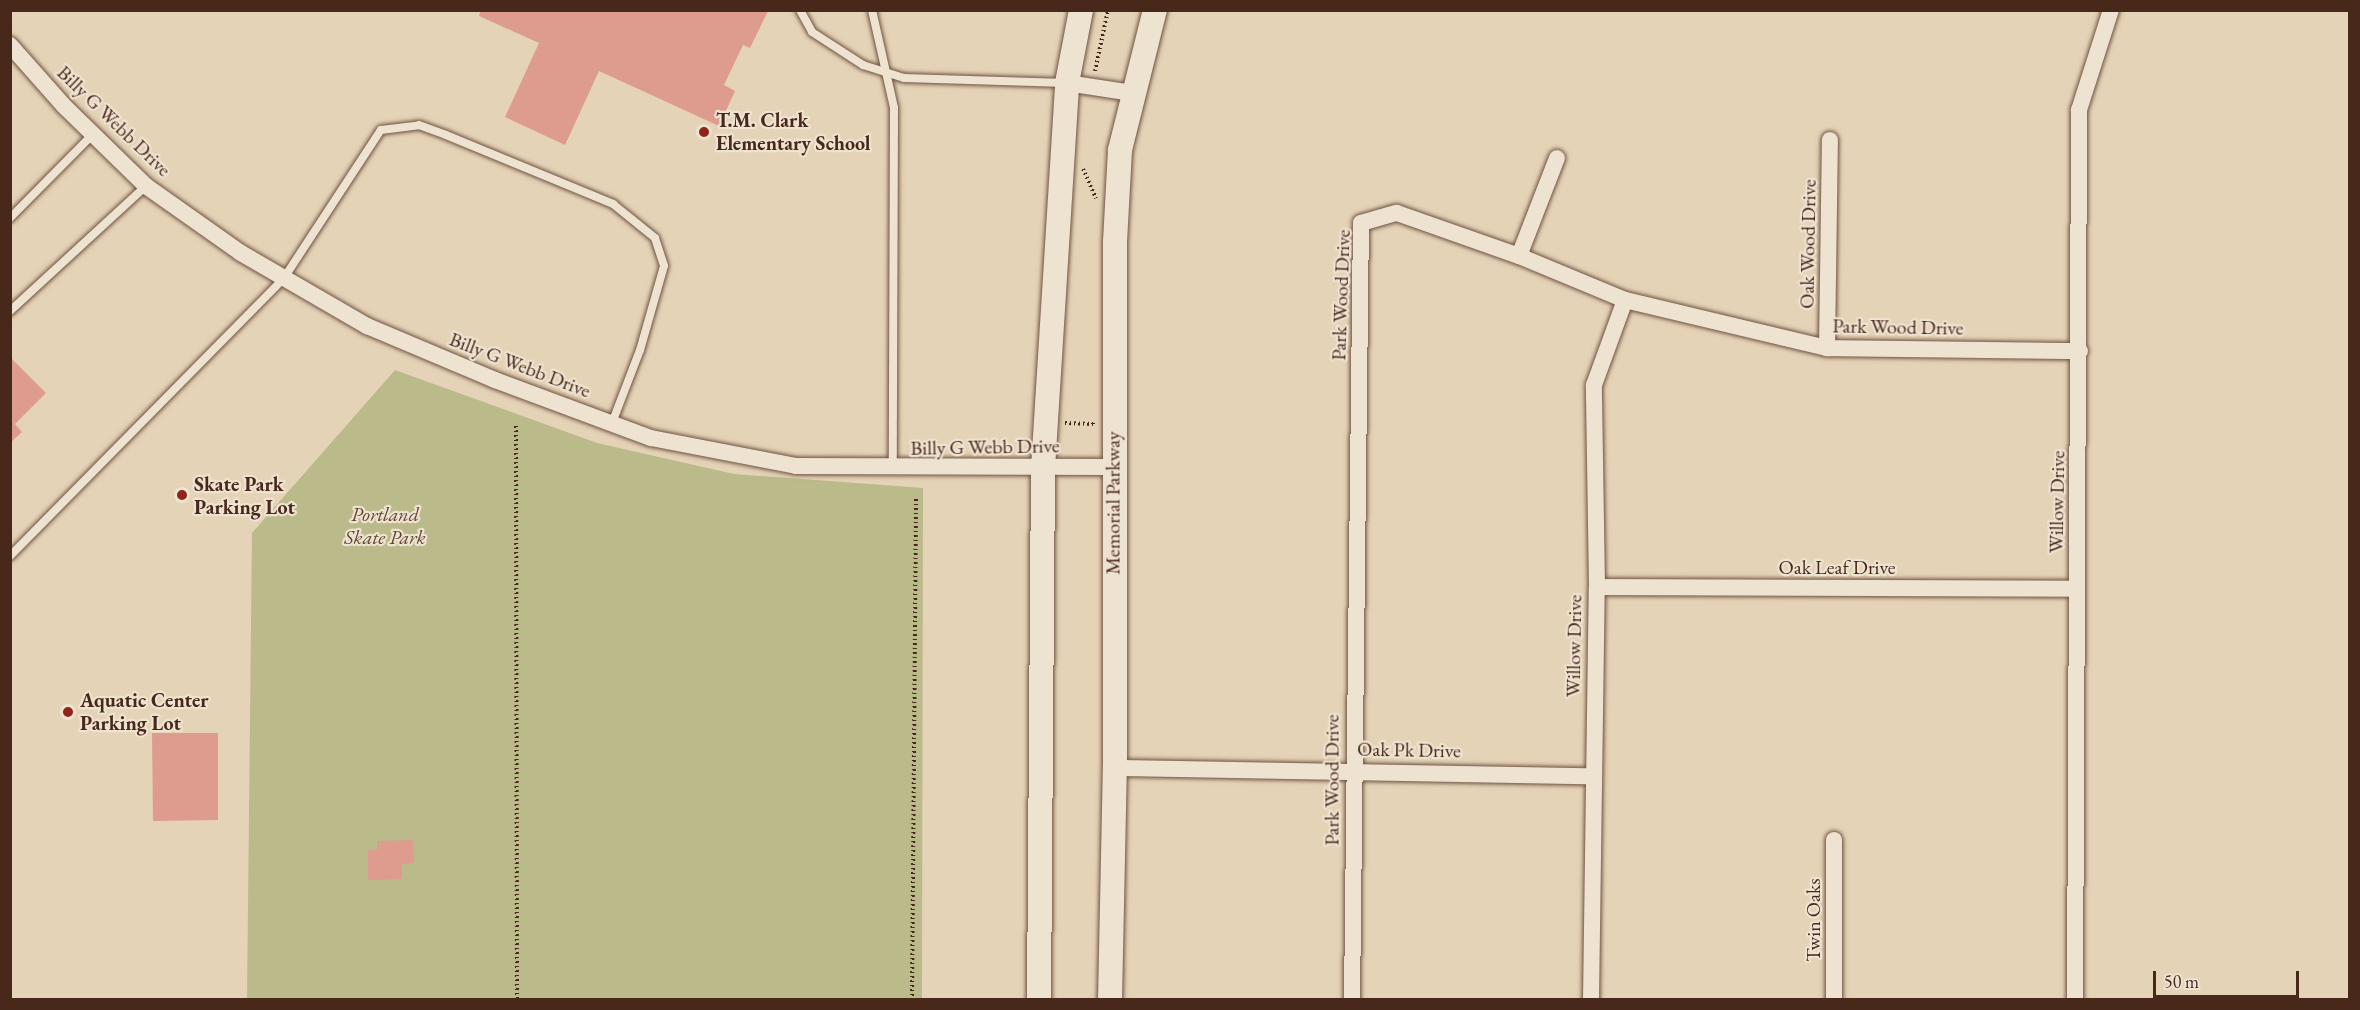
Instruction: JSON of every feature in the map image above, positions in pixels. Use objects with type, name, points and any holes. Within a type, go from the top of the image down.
[{"type":"street","points":[[1039,999],[1043,468],[1066,83],[1081,10]]},
{"type":"street","name":"Memorial Parkway","points":[[1110,999],[1115,768],[1113,467],[1115,242],[1120,150],[1132,93],[1155,10]]},
{"type":"street","name":"Willow Drive","points":[[2075,999],[2080,351],[2079,110],[2111,10]]},
{"type":"street","name":"Billy G Webb Drive","points":[[10,45],[93,134],[146,186],[242,253],[367,326],[495,380],[651,438],[796,466],[893,469],[1113,467]]},
{"type":"street","points":[[1066,83],[1132,93]]},
{"type":"street","name":"Oak Wood Drive","points":[[1827,348],[1830,140]]},
{"type":"street","points":[[1519,256],[1557,158]]},
{"type":"street","name":"Park Wood Drive","points":[[1352,999],[1352,769],[1361,223],[1397,213],[1519,256],[1625,300],[1827,348],[2080,351]]},
{"type":"street","name":"Willow Drive","points":[[1592,999],[1597,587],[1594,385],[1625,300]]},
{"type":"street","name":"Oak Leaf Drive","points":[[1597,587],[2077,589]]},
{"type":"street","name":"Oak Pk Drive","points":[[1115,768],[1352,769],[1593,776]]},
{"type":"street","name":"Twin Oaks","points":[[1834,840],[1834,999]]},
{"type":"lane","points":[[800,10],[812,32],[863,65],[904,78],[1066,83]]},
{"type":"lane","points":[[873,10],[894,108],[893,469]]},
{"type":"lane","points":[[10,556],[284,278],[381,130],[419,125],[613,204],[655,238],[664,266],[640,350],[612,423]]},
{"type":"lane","points":[[10,218],[93,134]]},
{"type":"lane","points":[[10,311],[146,186]]},
{"type":"path","points":[[516,426],[517,999]]},
{"type":"path","points":[[912,999],[916,497]]},
{"type":"green space","name":"Portland Skate Park","points":[[395,370],[597,443],[734,474],[923,488],[922,999],[247,1000],[252,533]]},
{"type":"building","points":[[481,10],[768,11],[750,48],[743,45],[724,85],[735,91],[719,126],[599,71],[565,145],[505,117],[539,43],[479,16]]},
{"type":"building","points":[[10,357],[46,393],[15,424],[22,432],[10,443]]},
{"type":"building","points":[[152,733],[218,733],[218,820],[153,821]]},
{"type":"building","points":[[413,840],[414,863],[402,864],[402,879],[368,880],[368,850],[377,850],[377,841]]},
{"type":"place","name":"T.M. Clark Elementary School","points":[[704,132]]},
{"type":"place","name":"Skate Park Parking Lot","points":[[182,495]]},
{"type":"place","name":"Aquatic Center Parking Lot","points":[[68,712]]}]
